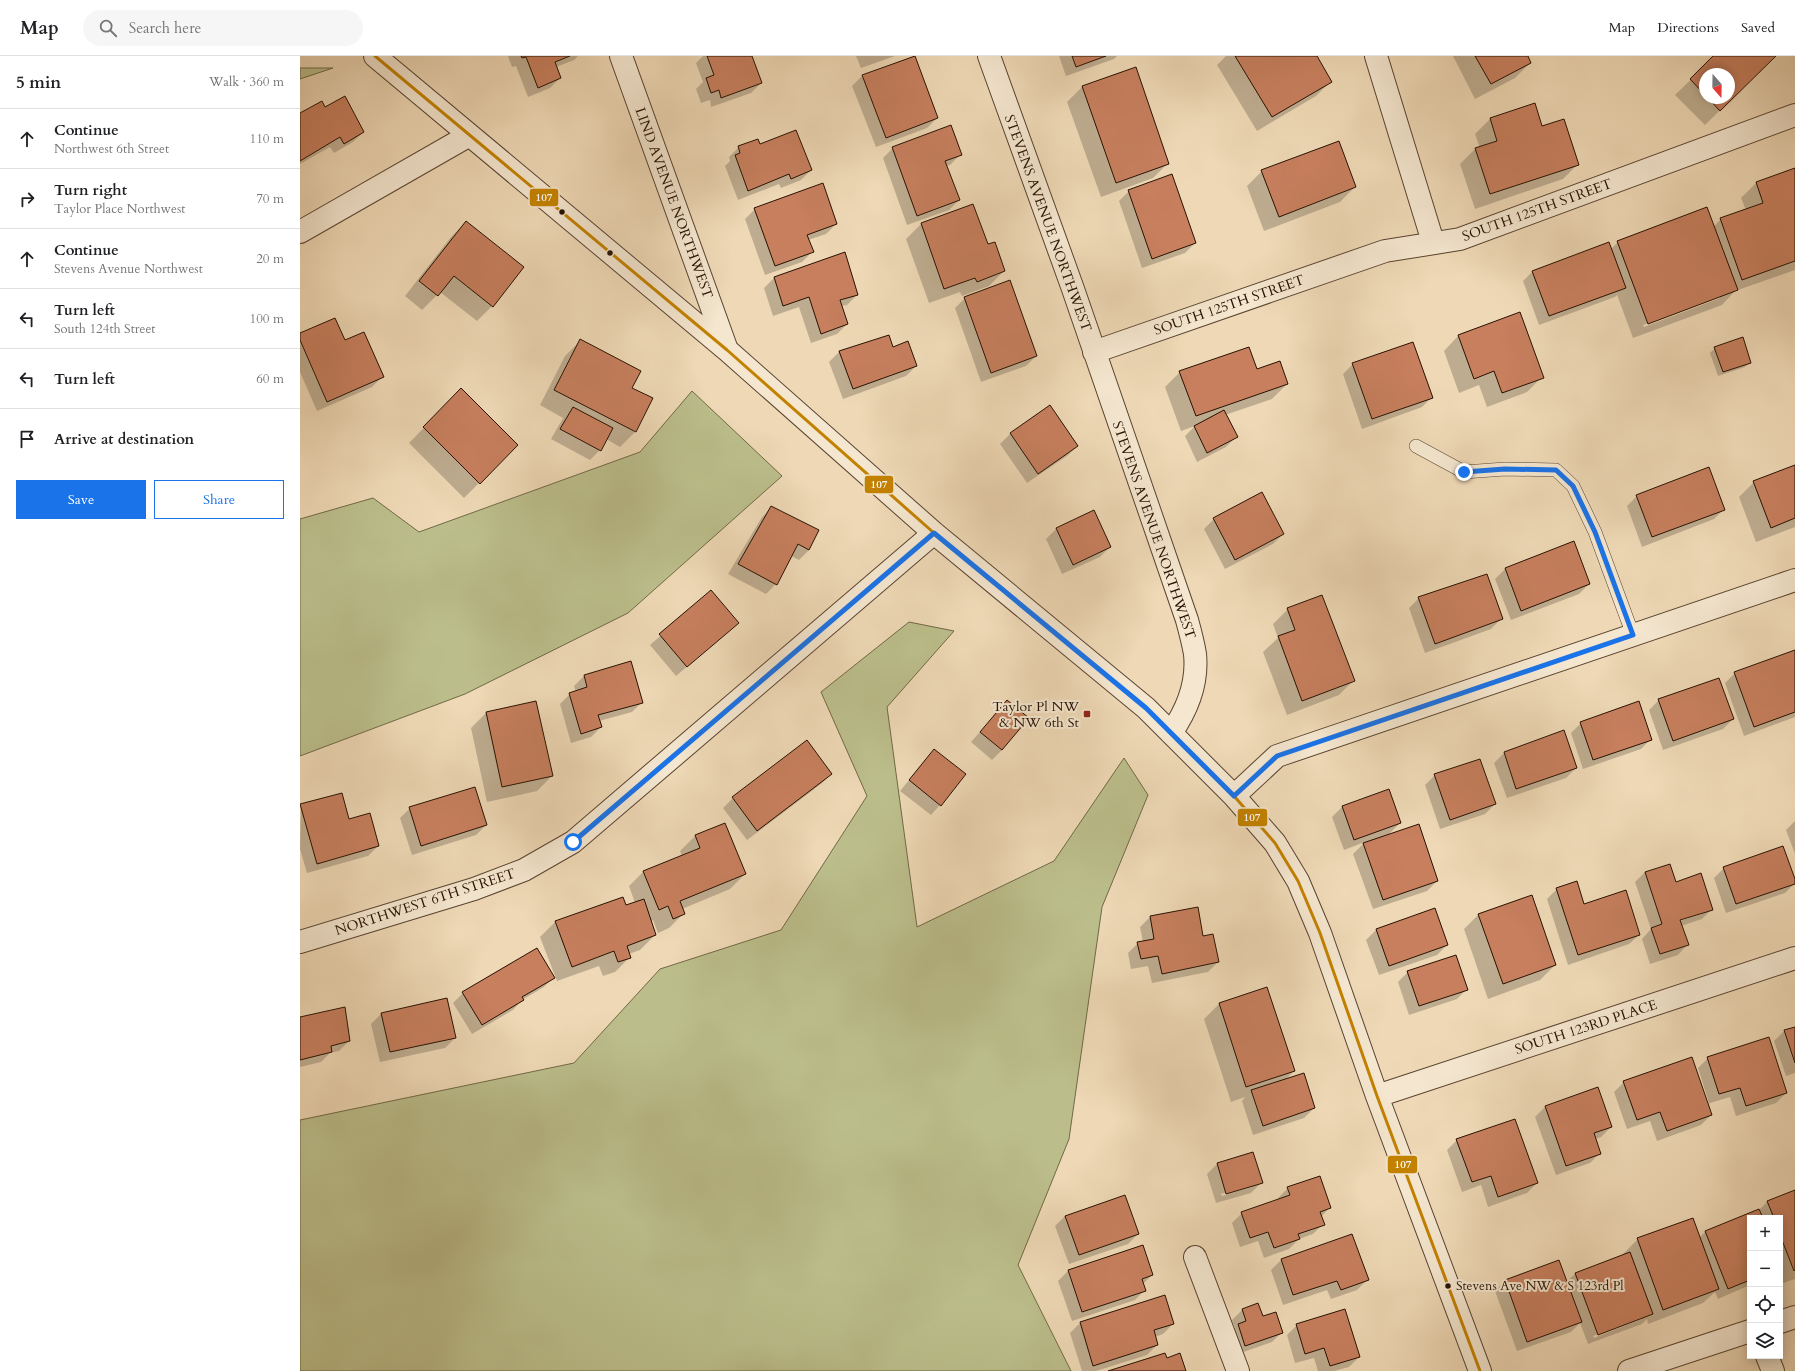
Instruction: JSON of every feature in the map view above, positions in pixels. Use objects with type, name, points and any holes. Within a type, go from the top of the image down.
[{"type":"street","points":[[375,56],[468,136],[726,350],[934,533],[1146,708],[1234,796],[1275,843],[1298,881],[1322,940],[1377,1096],[1480,1371]]},
{"type":"street","name":"LIND AVENUE NORTHWEST","points":[[621,56],[726,350]]},
{"type":"street","name":"STEVENS AVENUE NORTHWEST","points":[[988,56],[1074,289],[1094,352],[1187,620],[1195,654],[1193,682],[1189,702],[1171,733]]},
{"type":"street","points":[[1376,56],[1433,242]]},
{"type":"street","name":"SOUTH 125TH STREET","points":[[1094,352],[1385,251],[1433,242],[1460,239],[1795,115]]},
{"type":"street","points":[[300,232],[468,136]]},
{"type":"street","name":"NORTHWEST 6TH STREET","points":[[300,942],[474,889],[524,870],[573,842],[934,533]]},
{"type":"street","points":[[1234,796],[1277,756],[1795,580]]},
{"type":"street","name":"SOUTH 123RD PLACE","points":[[1377,1096],[1795,958]]},
{"type":"street","points":[[1195,1257],[1238,1371]]},
{"type":"street","points":[[1783,1321],[1795,1317]]},
{"type":"street","points":[[1629,1371],[1747,1332]]},
{"type":"street","points":[[1768,1359],[1773,1371]]},
{"type":"lane","points":[[1416,446],[1464,472],[1505,469],[1556,470],[1573,486],[1595,532],[1633,635]]},
{"type":"green space","points":[[300,68],[333,68],[300,79]]},
{"type":"green space","points":[[692,391],[782,476],[628,613],[465,694],[300,756],[300,519],[373,498],[419,532],[640,452]]},
{"type":"green space","points":[[909,622],[954,631],[887,707],[917,927],[1054,861],[1124,758],[1148,795],[1102,907],[1069,1139],[1018,1265],[1071,1371],[300,1371],[300,1120],[574,1063],[660,969],[781,930],[867,796],[821,692]]},
{"type":"building","points":[[521,56],[570,56],[555,62],[561,78],[538,88],[526,57],[522,58]]},
{"type":"building","points":[[707,56],[752,56],[762,83],[721,98],[719,90],[711,93],[706,78],[714,75]]},
{"type":"building","points":[[915,56],[938,118],[886,138],[862,75]]},
{"type":"building","points":[[1072,56],[1106,56],[1076,67]]},
{"type":"building","points":[[1235,56],[1317,56],[1332,82],[1272,117]]},
{"type":"building","points":[[1475,56],[1528,56],[1531,63],[1491,84]]},
{"type":"building","points":[[1713,56],[1776,56],[1735,96],[1735,68],[1701,68]]},
{"type":"building","points":[[1136,67],[1169,164],[1116,183],[1082,86]]},
{"type":"building","points":[[1699,70],[1699,89],[1690,79]]},
{"type":"building","points":[[345,96],[364,132],[344,144],[340,137],[300,161],[300,113],[322,101],[325,107]]},
{"type":"building","points":[[1535,103],[1542,126],[1564,119],[1579,165],[1490,194],[1475,148],[1497,141],[1490,118]]},
{"type":"building","points":[[1714,104],[1727,104],[1720,111]]},
{"type":"building","points":[[951,125],[962,155],[945,161],[960,200],[917,216],[892,147]]},
{"type":"building","points":[[796,130],[812,170],[791,179],[789,174],[748,191],[735,155],[740,153],[738,146],[758,139],[760,144]]},
{"type":"building","points":[[1339,141],[1356,187],[1279,217],[1261,170]]},
{"type":"building","points":[[1795,168],[1795,261],[1742,280],[1720,218],[1763,203],[1756,182]]},
{"type":"building","points":[[1172,174],[1196,243],[1152,259],[1128,190]]},
{"type":"building","points":[[823,183],[837,224],[807,235],[814,252],[775,266],[754,208]]},
{"type":"building","points":[[973,204],[988,244],[995,242],[1005,271],[977,282],[975,278],[944,289],[921,223]]},
{"type":"building","points":[[1707,207],[1738,290],[1648,324],[1617,241]]},
{"type":"building","points":[[466,221],[524,267],[493,307],[454,276],[438,296],[419,281]]},
{"type":"building","points":[[1609,242],[1626,288],[1549,316],[1532,271]]},
{"type":"building","points":[[845,252],[858,295],[840,300],[848,324],[821,334],[809,297],[783,306],[774,277]]},
{"type":"building","points":[[1010,280],[1037,356],[991,373],[964,297]]},
{"type":"building","points":[[1520,312],[1544,378],[1502,393],[1494,371],[1474,379],[1458,335]]},
{"type":"building","points":[[335,318],[345,340],[364,332],[384,377],[327,402],[300,340],[300,333]]},
{"type":"building","points":[[889,335],[893,347],[908,341],[917,366],[853,389],[839,351]]},
{"type":"building","points":[[1743,337],[1751,363],[1723,372],[1714,347]]},
{"type":"building","points":[[580,339],[641,371],[632,388],[653,398],[636,432],[554,390]]},
{"type":"building","points":[[1413,342],[1433,398],[1372,419],[1352,363]]},
{"type":"building","points":[[1249,347],[1257,369],[1280,361],[1288,384],[1196,416],[1179,371]]},
{"type":"building","points":[[461,388],[518,445],[480,484],[423,427]]},
{"type":"building","points":[[1050,405],[1078,446],[1038,474],[1010,433]]},
{"type":"building","points":[[573,407],[613,428],[601,451],[560,429]]},
{"type":"building","points":[[1224,410],[1238,437],[1207,453],[1194,426]]},
{"type":"building","points":[[1795,465],[1795,518],[1771,528],[1753,481]]},
{"type":"building","points":[[1709,467],[1725,510],[1652,537],[1636,495]]},
{"type":"building","points":[[1262,492],[1284,534],[1235,560],[1213,518]]},
{"type":"building","points":[[771,506],[819,530],[809,550],[798,544],[777,585],[738,564]]},
{"type":"building","points":[[1094,510],[1111,547],[1073,565],[1056,528]]},
{"type":"building","points":[[1574,541],[1590,584],[1521,611],[1505,568]]},
{"type":"building","points":[[1487,574],[1503,619],[1435,644],[1418,597]]},
{"type":"building","points":[[711,590],[739,623],[687,667],[659,634]]},
{"type":"building","points":[[1322,595],[1355,681],[1302,701],[1278,636],[1295,630],[1287,608]]},
{"type":"building","points":[[1795,650],[1795,712],[1754,727],[1734,672]]},
{"type":"building","points":[[631,661],[643,703],[598,715],[602,727],[581,734],[569,693],[587,687],[584,675]]},
{"type":"building","points":[[1719,678],[1734,719],[1673,741],[1658,699]]},
{"type":"building","points":[[1007,700],[1029,718],[1002,750],[980,732]]},
{"type":"building","points":[[536,701],[553,776],[502,787],[486,712]]},
{"type":"building","points":[[1639,701],[1652,740],[1593,760],[1580,722]]},
{"type":"building","points":[[1564,730],[1577,768],[1516,789],[1504,752]]},
{"type":"building","points":[[807,740],[832,774],[757,831],[732,797]]},
{"type":"building","points":[[934,749],[966,774],[941,806],[909,780]]},
{"type":"building","points":[[1480,759],[1496,804],[1450,820],[1434,774]]},
{"type":"building","points":[[475,787],[487,825],[421,846],[409,807]]},
{"type":"building","points":[[1389,789],[1401,823],[1354,840],[1342,806]]},
{"type":"building","points":[[342,793],[349,819],[370,813],[379,846],[317,864],[300,804]]},
{"type":"building","points":[[725,823],[746,874],[680,901],[685,914],[673,919],[668,906],[659,910],[643,871],[700,848],[695,835]]},
{"type":"building","points":[[1419,824],[1438,881],[1383,900],[1363,843]]},
{"type":"building","points":[[1783,846],[1795,879],[1795,884],[1736,904],[1723,867]]},
{"type":"building","points":[[1670,864],[1676,882],[1701,873],[1713,910],[1680,920],[1689,945],[1660,954],[1651,928],[1662,924],[1645,872]]},
{"type":"building","points":[[1577,881],[1584,904],[1626,890],[1640,935],[1578,955],[1556,888]]},
{"type":"building","points":[[1532,895],[1556,965],[1503,984],[1478,914]]},
{"type":"building","points":[[623,897],[626,905],[644,899],[656,935],[627,946],[631,958],[618,962],[614,951],[572,967],[555,921]]},
{"type":"building","points":[[1198,907],[1203,936],[1213,934],[1219,962],[1162,974],[1158,956],[1141,959],[1137,942],[1154,939],[1150,916]]},
{"type":"building","points":[[1435,908],[1448,945],[1389,966],[1376,929]]},
{"type":"building","points":[[537,948],[555,978],[522,997],[524,1000],[482,1025],[462,992]]},
{"type":"building","points":[[1456,955],[1468,990],[1419,1006],[1407,971]]},
{"type":"building","points":[[1267,987],[1295,1071],[1246,1087],[1219,1003]]},
{"type":"building","points":[[447,998],[456,1038],[390,1052],[381,1013]]},
{"type":"building","points":[[345,1007],[350,1041],[331,1046],[332,1052],[300,1060],[300,1017]]},
{"type":"building","points":[[1795,1027],[1795,1063],[1784,1030]]},
{"type":"building","points":[[1769,1037],[1787,1093],[1746,1106],[1740,1088],[1719,1094],[1707,1057]]},
{"type":"building","points":[[1692,1057],[1712,1115],[1667,1131],[1660,1112],[1637,1120],[1623,1081]]},
{"type":"building","points":[[1304,1073],[1315,1108],[1263,1126],[1251,1090]]},
{"type":"building","points":[[1598,1087],[1612,1127],[1594,1133],[1601,1154],[1566,1166],[1545,1106]]},
{"type":"building","points":[[1515,1119],[1538,1183],[1498,1197],[1491,1176],[1472,1182],[1456,1139]]},
{"type":"building","points":[[1253,1152],[1263,1183],[1226,1194],[1217,1163]]},
{"type":"building","points":[[1320,1176],[1331,1208],[1320,1212],[1325,1225],[1298,1234],[1300,1239],[1274,1248],[1268,1232],[1250,1238],[1241,1212],[1290,1195],[1287,1187]]},
{"type":"building","points":[[1795,1190],[1794,1271],[1783,1243],[1783,1215],[1773,1215],[1767,1201]]},
{"type":"building","points":[[1125,1195],[1139,1234],[1079,1255],[1065,1216]]},
{"type":"building","points":[[1759,1209],[1762,1215],[1747,1215],[1747,1281],[1728,1289],[1705,1231]]},
{"type":"building","points":[[1693,1218],[1719,1289],[1663,1310],[1637,1238]]},
{"type":"building","points":[[1352,1234],[1369,1280],[1341,1290],[1337,1281],[1293,1295],[1281,1259]]},
{"type":"building","points":[[1143,1245],[1153,1275],[1142,1279],[1146,1291],[1082,1312],[1068,1270]]},
{"type":"building","points":[[1630,1252],[1653,1314],[1598,1335],[1575,1273]]},
{"type":"building","points":[[1559,1260],[1582,1322],[1527,1342],[1505,1280]]},
{"type":"building","points":[[1165,1295],[1174,1324],[1154,1330],[1158,1345],[1093,1366],[1080,1322]]},
{"type":"building","points":[[1258,1303],[1263,1316],[1276,1312],[1283,1333],[1245,1346],[1238,1324],[1246,1321],[1242,1309]]},
{"type":"building","points":[[1345,1309],[1360,1357],[1330,1366],[1324,1348],[1305,1354],[1296,1324]]},
{"type":"building","points":[[1165,1353],[1167,1358],[1180,1353],[1186,1371],[1108,1371]]},
{"type":"transit line","name":"107","points":[[375,56],[727,350],[934,533],[1146,708],[1234,796],[1275,843],[1298,881],[1320,933],[1377,1096],[1480,1371]]},
{"type":"place","name":"Taylor Pl NW & NW 6th St","points":[[1087,714]]},
{"type":"place","name":"Stevens Ave NW & S 123rd Pl","points":[[1448,1286]]},
{"type":"route","points":[[573,842],[934,533],[1146,708],[1234,796],[1277,756],[1633,635],[1595,532],[1573,486],[1556,470],[1505,469],[1464,472]]}]
